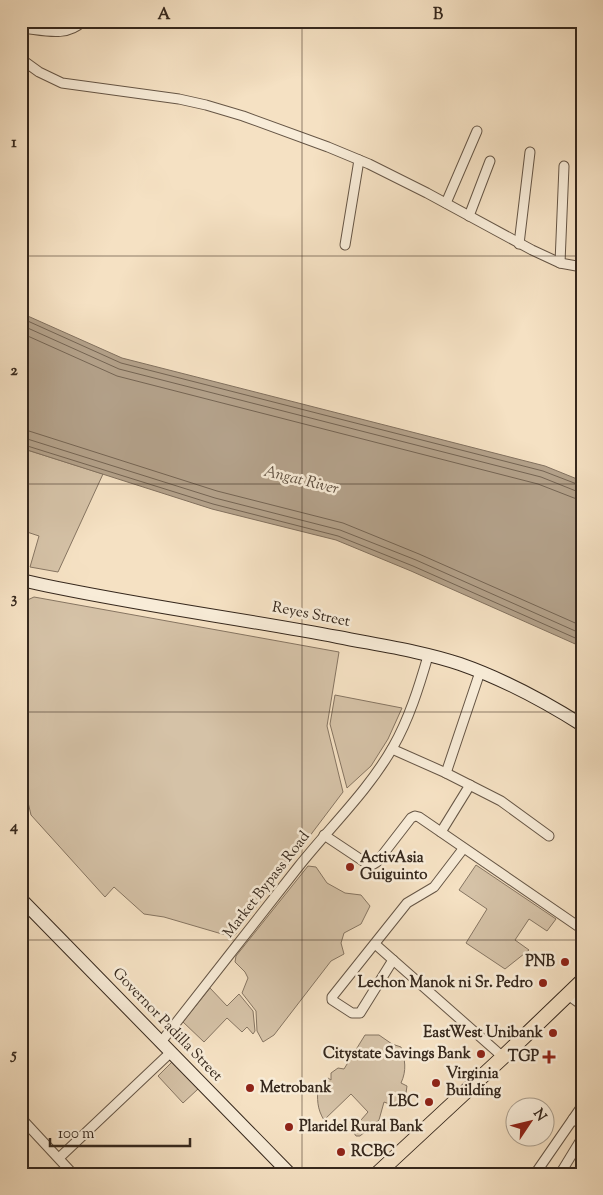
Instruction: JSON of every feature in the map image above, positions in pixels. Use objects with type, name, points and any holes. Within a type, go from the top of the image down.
[{"type":"main road","points":[[377,1174],[503,1058],[582,981]]},
{"type":"street","points":[[21,28],[65,32],[78,26],[83,21]]},
{"type":"street","points":[[21,59],[39,72],[62,83],[179,99],[243,116],[359,160],[446,203],[519,244],[560,263],[582,267]]},
{"type":"street","points":[[446,203],[477,131]]},
{"type":"street","points":[[519,244],[530,152]]},
{"type":"street","points":[[345,245],[359,160]]},
{"type":"street","points":[[469,216],[490,161]]},
{"type":"street","points":[[560,263],[564,166]]},
{"type":"street","name":"Reyes Street","points":[[21,580],[82,594],[258,622],[444,659],[480,672],[532,696],[582,725]]},
{"type":"street","points":[[324,835],[362,792],[392,749],[416,695],[428,656]]},
{"type":"street","points":[[446,773],[480,672]]},
{"type":"street","points":[[392,749],[446,773],[501,801],[549,836]]},
{"type":"street","points":[[441,832],[470,785]]},
{"type":"street","name":"Market Bypass Road","points":[[161,1042],[324,835],[372,865],[377,862],[415,816],[582,928]]},
{"type":"street","points":[[393,960],[360,1013],[352,1013],[332,1000],[332,997],[407,903],[434,886],[463,849]]},
{"type":"street","name":"Governor Padilla Street","points":[[21,899],[290,1174]]},
{"type":"street","points":[[375,944],[503,1058]]},
{"type":"street","points":[[568,995],[582,1004]]},
{"type":"street","points":[[59,1158],[171,1052]]},
{"type":"street","points":[[536,1174],[582,1106]]},
{"type":"street","points":[[21,1118],[73,1174]]},
{"type":"street","points":[[573,1119],[582,1125]]},
{"type":"street","points":[[560,1174],[582,1138]]},
{"type":"shaded area","points":[[21,448],[103,474],[58,572],[30,567],[39,536],[21,530]]},
{"type":"shaded area","points":[[34,597],[339,652],[327,726],[343,792],[235,935],[222,934],[164,917],[144,914],[114,887],[105,897],[31,815],[24,785],[21,782],[21,603]]},
{"type":"shaded area","points":[[335,695],[402,708],[388,739],[371,766],[347,788],[330,724]]},
{"type":"shaded area","points":[[476,865],[556,919],[547,931],[529,919],[515,940],[529,950],[505,969],[466,943],[487,909],[459,890]]},
{"type":"shaded area","points":[[308,866],[316,867],[327,883],[345,893],[361,895],[370,906],[361,924],[344,933],[341,943],[344,954],[331,961],[274,1035],[263,1042],[257,1031],[256,1011],[242,993],[248,978],[235,962],[236,956]]},
{"type":"shaded area","points":[[210,988],[227,1006],[239,994],[253,1011],[255,1031],[253,1034],[247,1027],[242,1032],[227,1018],[204,1042],[183,1022]]},
{"type":"shaded area","points":[[365,1035],[379,1035],[392,1044],[401,1047],[405,1065],[401,1083],[407,1086],[406,1093],[395,1106],[384,1102],[379,1120],[360,1136],[356,1136],[354,1128],[368,1112],[351,1094],[324,1120],[318,1104],[318,1086],[328,1078],[331,1080],[331,1073],[338,1068],[344,1069]]},
{"type":"shaded area","points":[[173,1061],[198,1089],[183,1103],[158,1076]]},
{"type":"water","name":"Angat River","points":[[21,313],[122,358],[545,466],[582,481],[582,647],[336,540],[212,509],[21,448]]},
{"type":"place","name":"ActivAsia Guiguinto","points":[[350,867]]},
{"type":"place","name":"PNB","points":[[565,962]]},
{"type":"place","name":"Lechon Manok ni Sr. Pedro","points":[[543,983]]},
{"type":"place","name":"EastWest Unibank","points":[[553,1033]]},
{"type":"place","name":"Citystate Savings Bank","points":[[481,1054]]},
{"type":"place","name":"TGP","points":[[549,1057]]},
{"type":"place","name":"Virginia Building","points":[[436,1083]]},
{"type":"place","name":"Metrobank","points":[[250,1088]]},
{"type":"place","name":"LBC","points":[[429,1102]]},
{"type":"place","name":"Plaridel Rural Bank","points":[[289,1127]]},
{"type":"place","name":"RCBC","points":[[341,1152]]}]
